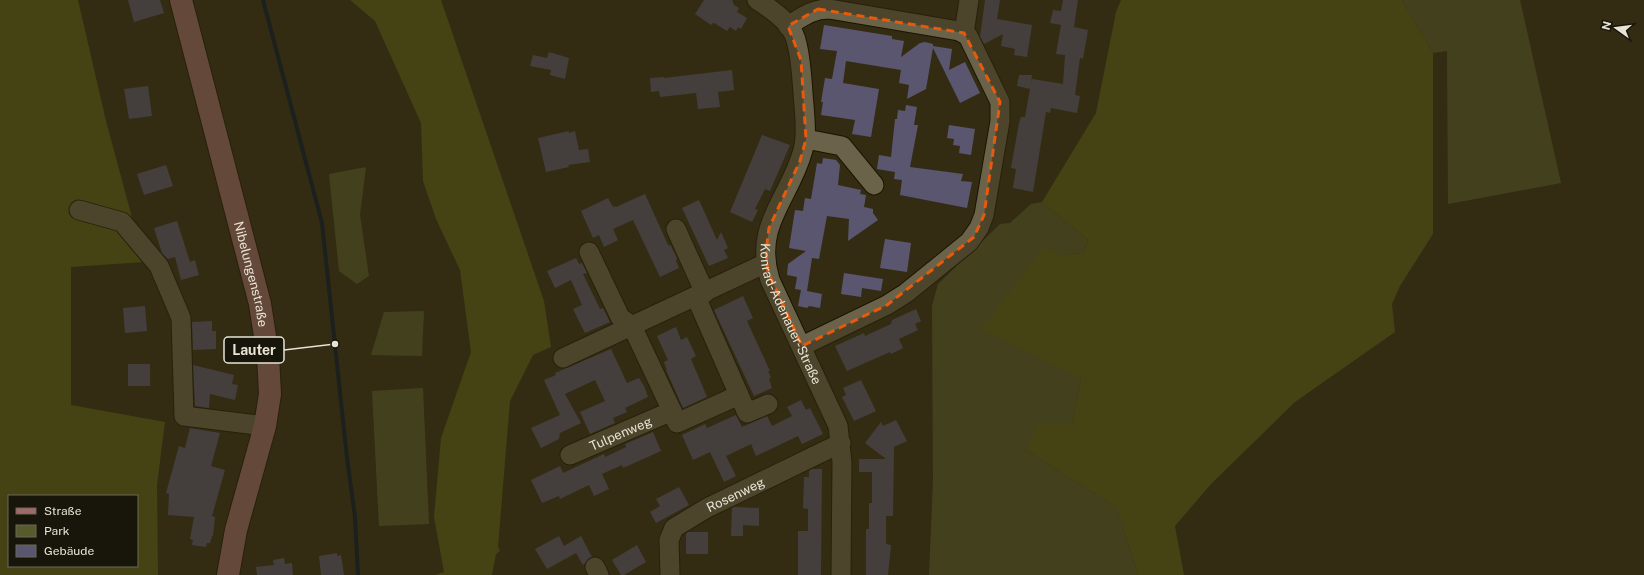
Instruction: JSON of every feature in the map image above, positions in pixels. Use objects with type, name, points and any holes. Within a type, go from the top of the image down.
[{"type":"main road","name":"Nibelungenstraße","points":[[182,0],[260,304],[268,356],[270,394],[265,426],[236,530],[228,575]]},
{"type":"street","name":"Konrad-Adenauer-Straße","points":[[757,0],[773,10],[788,26],[797,42],[801,60],[806,139],[800,161],[768,228],[766,263],[770,280],[838,426],[842,462],[841,575]]},
{"type":"street","points":[[964,33],[969,0]]},
{"type":"street","points":[[788,26],[810,12],[818,9],[829,9],[954,30],[964,33],[968,36],[1000,102],[1000,121],[984,215],[979,228],[969,242],[906,293],[887,305],[802,346]]},
{"type":"street","points":[[806,139],[842,146],[874,185]]},
{"type":"street","points":[[79,210],[122,222],[159,266],[181,318],[184,416],[265,426]]},
{"type":"street","points":[[676,229],[700,295],[747,414],[768,404]]},
{"type":"street","points":[[589,252],[620,317],[632,326],[677,423],[739,395]]},
{"type":"street","points":[[563,358],[766,263]]},
{"type":"street","name":"Tulpenweg","points":[[570,455],[672,411]]},
{"type":"street","name":"Rosenweg","points":[[670,575],[669,540],[674,528],[707,508],[841,443]]},
{"type":"highlighted area","points":[[818,9],[964,33],[1000,102],[984,215],[974,237],[887,305],[802,346],[768,272],[766,251],[769,228],[800,161],[806,139],[801,60],[788,26]]},
{"type":"green space","points":[[1402,0],[1520,0],[1561,183],[1448,204],[1447,51],[1433,53]]},
{"type":"green space","points":[[366,167],[360,215],[369,276],[357,284],[339,271],[329,174]]},
{"type":"green space","points":[[1042,202],[1088,240],[1084,253],[1058,255],[981,329],[1081,379],[1072,425],[1026,450],[1117,508],[1138,575],[929,575],[933,482],[932,306],[938,284],[1000,224],[1010,223],[1031,204]]},
{"type":"green space","points":[[424,311],[422,356],[371,355],[384,312]]},
{"type":"green space","points":[[423,388],[429,524],[379,526],[372,391]]},
{"type":"shaded area","points":[[0,0],[78,0],[106,121],[144,262],[71,267],[71,405],[165,422],[157,485],[158,575],[0,575]]},
{"type":"shaded area","points":[[350,0],[441,0],[544,301],[551,347],[533,355],[510,401],[498,547],[500,551],[496,554],[492,575],[435,575],[444,572],[434,517],[441,438],[471,352],[460,270],[436,219],[423,181],[421,123],[375,21]]},
{"type":"shaded area","points":[[1121,0],[1402,0],[1433,53],[1433,234],[1400,286],[1392,304],[1395,332],[1295,402],[1211,484],[1175,526],[1184,575],[1138,575],[1117,508],[1026,450],[1039,423],[1072,425],[1081,379],[981,329],[1044,247],[1058,255],[1084,253],[1088,240],[1042,202],[1096,113],[1116,12]]},
{"type":"building","points":[[128,0],[160,0],[164,13],[134,22]]},
{"type":"building","points":[[704,0],[732,0],[734,5],[739,8],[737,12],[747,18],[741,29],[738,27],[736,31],[730,27],[727,31],[714,23],[711,25],[695,14]]},
{"type":"building","points":[[985,0],[1000,0],[997,19],[1032,25],[1027,57],[1014,55],[1015,49],[1001,46],[1003,34],[984,44],[980,37]]},
{"type":"building","points":[[1063,0],[1078,0],[1074,27],[1088,30],[1083,59],[1080,58],[1075,95],[1080,96],[1077,113],[1051,108],[1050,113],[1046,112],[1033,192],[1013,188],[1016,169],[1011,168],[1019,123],[1021,117],[1025,117],[1030,89],[1017,86],[1019,75],[1032,75],[1031,84],[1032,79],[1063,84],[1065,55],[1056,54],[1061,25],[1050,23],[1053,10],[1061,11]]},
{"type":"building","points":[[824,25],[892,36],[892,39],[904,41],[901,57],[920,43],[925,42],[933,44],[933,46],[952,49],[949,70],[965,62],[980,93],[960,103],[933,48],[926,89],[907,99],[909,85],[899,83],[901,70],[846,61],[843,83],[879,89],[871,137],[852,134],[855,120],[821,115],[823,102],[821,102],[825,78],[832,79],[837,51],[820,49]]},
{"type":"building","points":[[549,52],[569,58],[565,79],[550,75],[551,70],[530,66],[533,55],[547,58]]},
{"type":"building","points":[[732,70],[734,90],[718,92],[720,107],[698,109],[696,93],[660,97],[659,91],[651,92],[650,78],[664,78]]},
{"type":"building","points":[[148,86],[152,116],[129,119],[124,89]]},
{"type":"building","points":[[906,105],[917,107],[914,125],[918,125],[910,167],[963,174],[961,181],[972,182],[967,208],[900,195],[902,180],[894,179],[895,172],[877,169],[879,155],[891,157],[895,119],[897,119],[898,110],[905,111]]},
{"type":"building","points":[[949,125],[975,129],[971,155],[959,153],[960,146],[953,145],[954,139],[947,138]]},
{"type":"building","points":[[569,131],[569,133],[575,131],[579,150],[588,149],[590,162],[568,165],[569,167],[546,172],[538,138]]},
{"type":"building","points":[[762,135],[790,145],[770,191],[765,189],[755,209],[758,210],[752,222],[730,212]]},
{"type":"building","points":[[823,158],[836,160],[840,165],[838,185],[861,190],[860,194],[866,195],[864,207],[873,209],[873,213],[878,220],[848,241],[849,219],[827,216],[819,259],[812,258],[807,291],[822,294],[820,308],[809,306],[807,308],[798,306],[801,290],[795,289],[797,277],[787,275],[788,264],[806,251],[789,248],[795,210],[803,211],[805,198],[811,199],[817,163],[822,164]]},
{"type":"building","points":[[166,165],[173,186],[144,195],[137,174]]},
{"type":"building","points":[[645,194],[668,245],[671,246],[677,258],[676,261],[679,268],[660,277],[633,220],[613,229],[618,240],[604,247],[599,235],[593,238],[581,211],[608,198],[613,207],[616,207]]},
{"type":"building","points":[[699,200],[717,240],[721,232],[728,248],[724,250],[728,258],[709,266],[682,208]]},
{"type":"building","points":[[177,221],[190,262],[195,260],[199,275],[181,280],[175,257],[168,259],[162,253],[154,228]]},
{"type":"building","points":[[885,239],[911,243],[907,272],[880,268]]},
{"type":"building","points":[[576,258],[579,264],[582,263],[587,273],[583,274],[600,309],[603,308],[610,322],[585,333],[573,309],[582,305],[571,280],[555,288],[547,271]]},
{"type":"building","points":[[844,273],[883,279],[881,291],[862,288],[861,297],[841,294]]},
{"type":"building","points":[[743,296],[753,318],[747,321],[770,371],[768,371],[771,378],[769,379],[772,388],[754,396],[714,310]]},
{"type":"building","points":[[145,306],[147,331],[125,333],[123,308]]},
{"type":"building","points":[[916,309],[921,321],[915,324],[918,330],[899,339],[903,348],[891,354],[890,352],[847,371],[835,346],[864,333],[865,336],[891,324],[892,320]]},
{"type":"building","points":[[212,321],[212,331],[216,331],[216,349],[193,350],[192,322]]},
{"type":"building","points":[[676,327],[681,340],[687,337],[696,356],[691,359],[707,397],[683,408],[666,370],[664,362],[668,360],[657,336]]},
{"type":"building","points":[[611,349],[627,383],[639,378],[648,397],[625,408],[627,412],[613,418],[615,423],[590,434],[580,412],[605,401],[595,380],[565,394],[581,423],[560,433],[559,439],[541,448],[531,428],[560,415],[544,380],[556,375],[555,373]]},
{"type":"building","points":[[128,364],[150,364],[150,386],[128,386]]},
{"type":"building","points":[[193,365],[234,375],[232,384],[238,385],[235,400],[210,394],[209,408],[195,406]]},
{"type":"building","points":[[861,380],[876,411],[854,421],[842,397],[846,395],[843,388]]},
{"type":"building","points":[[801,400],[806,410],[810,408],[823,434],[802,444],[798,436],[756,456],[751,444],[726,456],[736,476],[724,482],[710,452],[693,460],[682,435],[705,424],[707,428],[736,415],[742,427],[767,416],[772,426],[792,416],[787,407]]},
{"type":"building","points":[[896,420],[907,441],[894,447],[893,516],[886,516],[886,544],[891,545],[888,575],[866,575],[866,529],[869,529],[869,503],[872,503],[872,472],[859,472],[859,459],[886,459],[865,443],[881,422],[883,426]]},
{"type":"building","points":[[190,428],[220,433],[211,466],[225,470],[212,516],[215,517],[213,536],[210,543],[207,543],[206,547],[192,545],[193,540],[190,539],[194,517],[168,515],[169,494],[166,493],[179,446],[185,448]]},
{"type":"building","points":[[653,432],[661,451],[623,468],[622,465],[602,474],[609,489],[594,496],[589,485],[560,499],[559,496],[542,503],[531,480],[560,466],[563,473],[604,454],[605,457],[626,447],[625,444]]},
{"type":"building","points":[[812,469],[822,469],[821,575],[798,575],[798,531],[808,531],[808,509],[803,508],[804,477],[809,477],[809,471]]},
{"type":"building","points":[[679,487],[689,505],[656,523],[650,512],[660,506],[656,499]]},
{"type":"building","points":[[732,508],[759,508],[759,526],[743,525],[743,536],[731,536]]},
{"type":"building","points":[[688,532],[708,532],[708,554],[686,554],[686,534]]},
{"type":"building","points":[[559,536],[564,546],[581,536],[592,557],[583,565],[576,553],[547,569],[535,549]]},
{"type":"building","points":[[637,545],[646,562],[624,575],[621,575],[612,560]]},
{"type":"building","points":[[337,553],[337,556],[341,555],[344,575],[321,575],[319,556]]},
{"type":"building","points":[[284,558],[285,564],[292,563],[293,575],[257,575],[256,567],[274,565],[273,560]]},
{"type":"waterway","points":[[263,0],[322,223],[347,458],[355,517],[358,575]]},
{"type":"place","name":"Lauter","points":[[335,344]]}]
